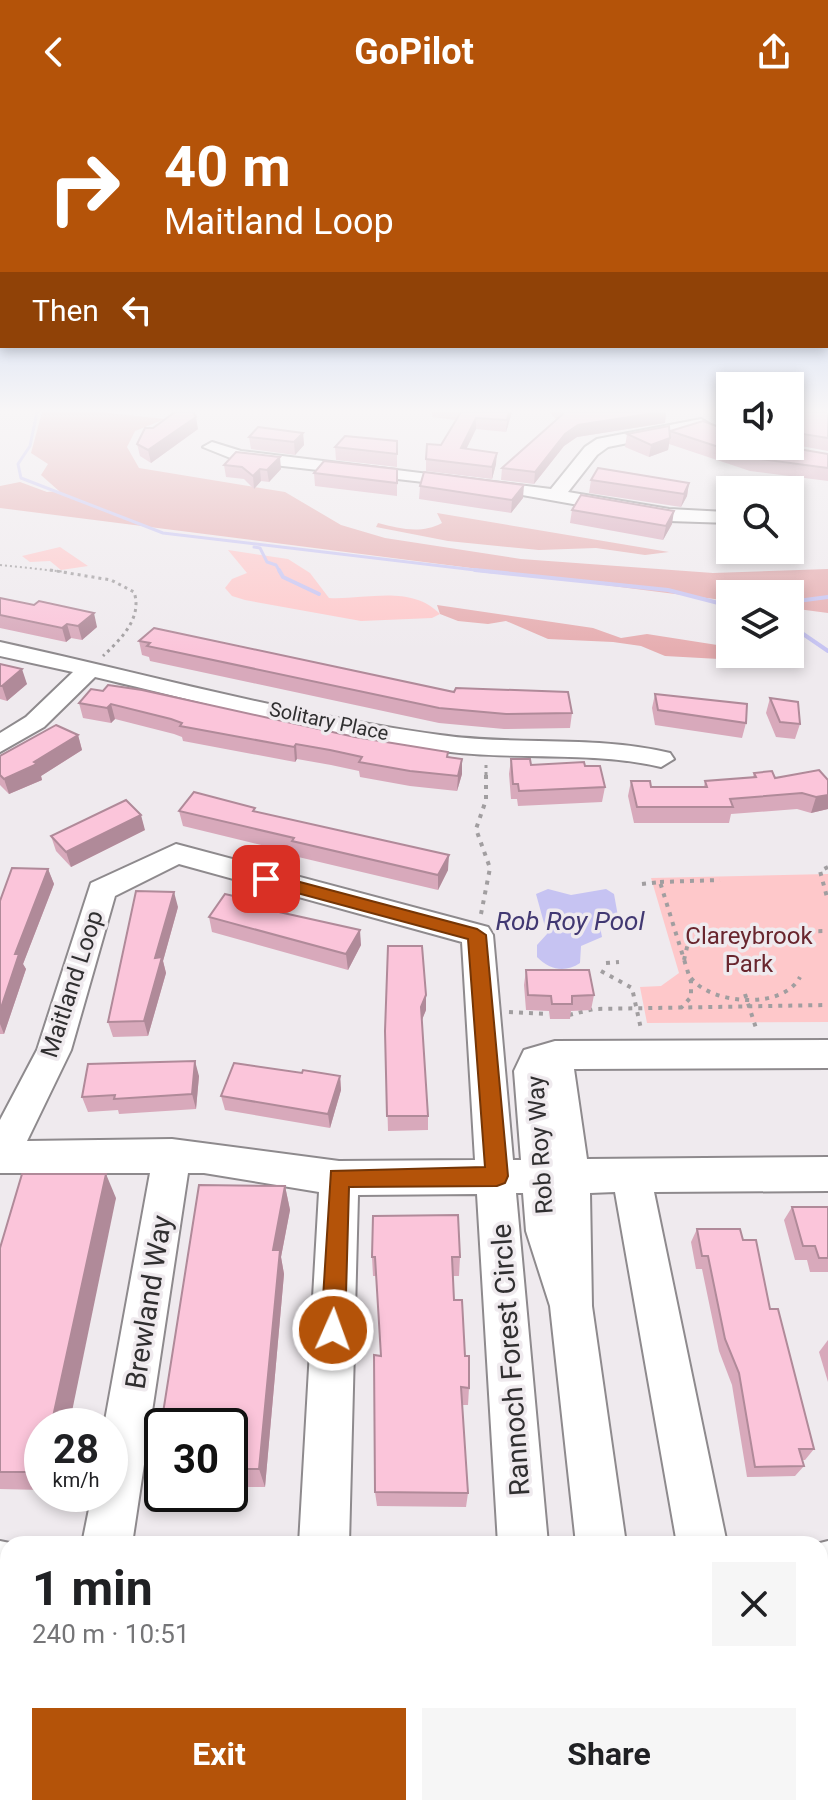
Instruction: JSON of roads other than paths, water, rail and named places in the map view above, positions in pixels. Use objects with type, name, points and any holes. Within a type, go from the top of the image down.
[{"type":"street","points":[[530,492],[669,515],[716,517]]},
{"type":"street","points":[[555,496],[558,492]]},
{"type":"street","name":"Solitary Place","points":[[0,649],[401,736],[480,748],[614,748],[661,759]]},
{"type":"street","points":[[0,744],[35,722],[90,669]]},
{"type":"street","name":"Maitland Loop","points":[[497,1176],[477,935],[176,854],[102,890],[54,1050],[0,1157],[172,1155],[339,1178],[828,1174]]},
{"type":"street","name":"Rob Roy Way","points":[[600,1536],[556,1176],[555,1055],[828,1054]]},
{"type":"street","name":"Brewland Way","points":[[108,1536],[172,1155]]},
{"type":"street","points":[[631,1175],[700,1536]]},
{"type":"street","name":"Rannoch Forest Circle","points":[[497,1176],[522,1536]]},
{"type":"street","points":[[324,1536],[339,1178]]},
{"type":"water","name":"Rob Roy Pool","points":[[548,889],[571,895],[606,889],[614,894],[619,922],[599,922],[602,937],[581,946],[580,963],[569,968],[552,967],[537,957],[537,945],[547,934],[536,894]]},
{"type":"waterway","points":[[57,492],[163,533],[476,570]]},
{"type":"waterway","points":[[254,547],[260,548],[267,562],[276,565],[280,572]]},
{"type":"waterway","points":[[279,570],[283,577],[319,594]]},
{"type":"waterway","points":[[476,570],[668,590],[716,602]]},
{"type":"waterway","points":[[476,570],[492,572]]},
{"type":"waterway","points":[[804,600],[828,597]]},
{"type":"waterway","points":[[804,635],[828,651]]},
{"type":"park label","name":"Clareybrook Park","points":[[749,950]]}]
